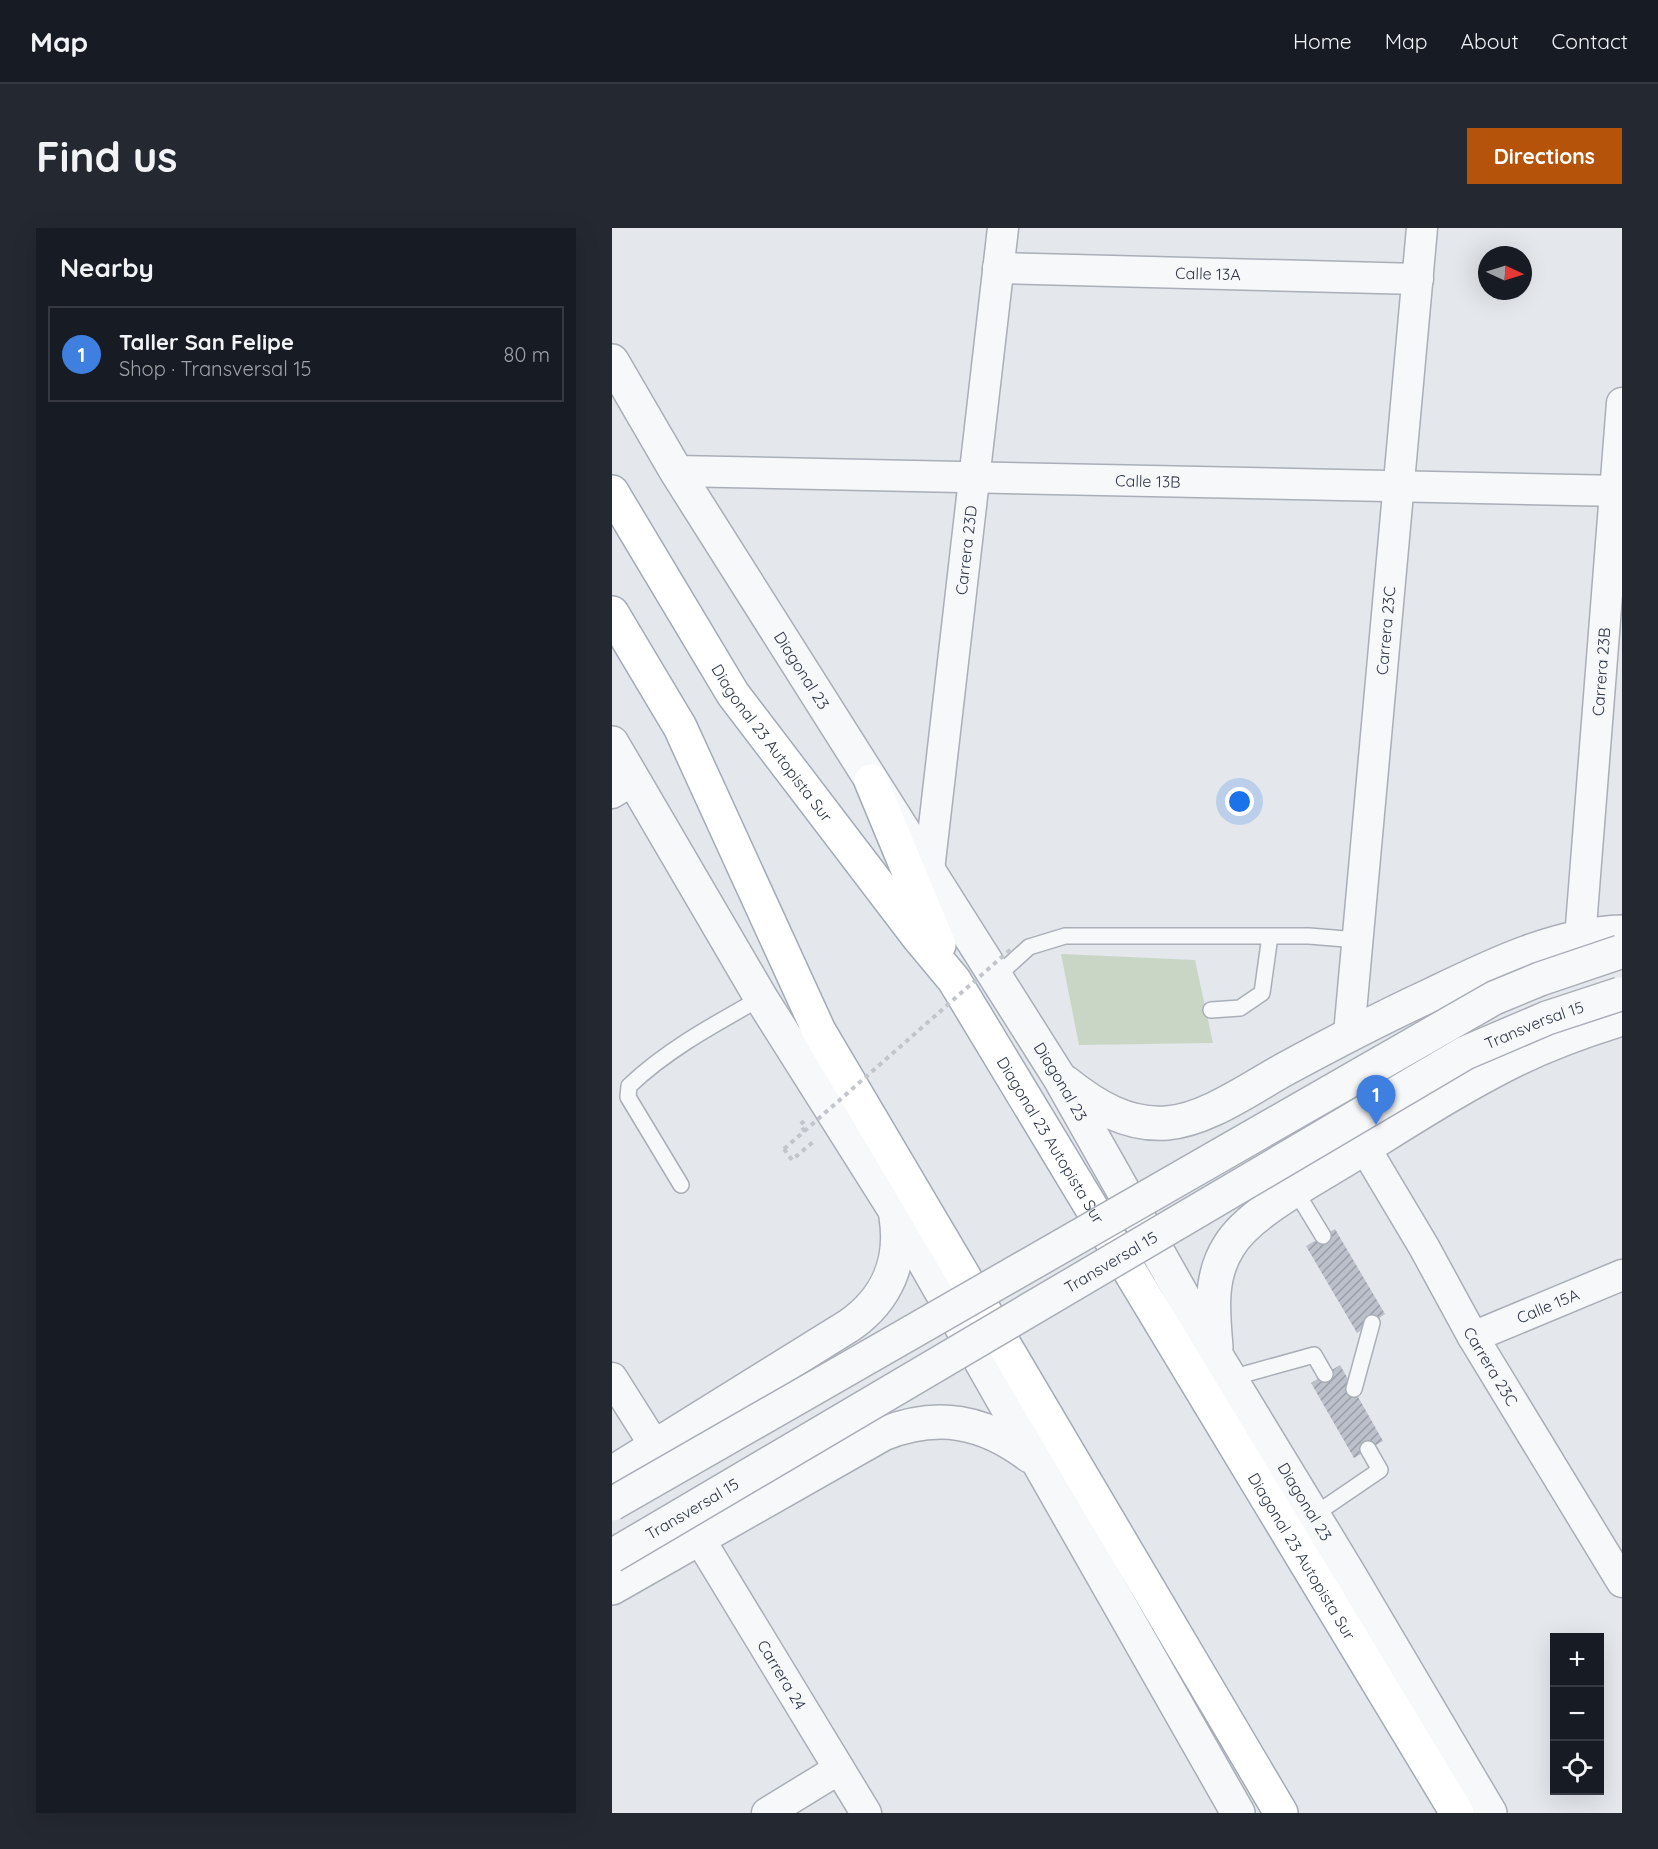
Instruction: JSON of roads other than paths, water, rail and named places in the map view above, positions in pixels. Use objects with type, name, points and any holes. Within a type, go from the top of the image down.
[{"type":"main road","name":"Diagonal 23 Autopista Sur","points":[[612,492],[733,694],[919,938],[954,980],[1457,1813]]},
{"type":"main road","points":[[612,613],[680,726],[819,1030],[1281,1813]]},
{"type":"main road","points":[[871,781],[954,980]]},
{"type":"street","name":"Carrera 23D","points":[[929,870],[1003,228]]},
{"type":"street","name":"Carrera 23C","points":[[1349,1034],[1422,228]]},
{"type":"street","name":"Calle 13A","points":[[998,268],[1418,279]]},
{"type":"street","name":"Diagonal 23","points":[[612,361],[675,471],[1059,1077],[1224,1366],[1490,1813]]},
{"type":"street","name":"Carrera 23B","points":[[1580,939],[1618,491],[1622,403]]},
{"type":"street","name":"Calle 13B","points":[[675,471],[1618,491]]},
{"type":"street","points":[[612,743],[622,786],[761,998],[896,1212],[1035,1460],[1238,1813]]},
{"type":"street","points":[[1059,1077],[1076,1091],[1122,1118],[1168,1123],[1189,1118],[1216,1107],[1349,1034],[1508,960],[1580,939],[1621,946]]},
{"type":"street","points":[[612,1504],[1494,998],[1621,946]]},
{"type":"street","points":[[1224,1366],[1213,1304],[1216,1272],[1222,1257],[1241,1230],[1295,1190],[1459,1091],[1516,1060],[1564,1038],[1621,1002]]},
{"type":"street","name":"Transversal 15","points":[[612,1556],[1465,1053],[1547,1018],[1621,1002]]},
{"type":"street","name":"Carrera 23C","points":[[1365,1148],[1424,1247],[1473,1337],[1622,1582]]},
{"type":"street","points":[[612,1473],[868,1312],[880,1296],[894,1267],[899,1238],[896,1212]]},
{"type":"street","name":"Calle 15A","points":[[1473,1337],[1622,1275]]},
{"type":"street","points":[[612,1378],[655,1446]]},
{"type":"street","points":[[612,1588],[883,1434],[905,1426],[931,1422],[970,1425],[999,1435],[1035,1460]]},
{"type":"street","name":"Carrera 24","points":[[699,1539],[866,1813]]},
{"type":"street","points":[[767,1813],[839,1770]]},
{"type":"lane","points":[[996,977],[1029,947],[1065,936],[1309,936],[1358,940]]},
{"type":"lane","points":[[1211,1010],[1240,1008],[1262,993],[1270,936]]},
{"type":"lane","points":[[681,1185],[628,1097],[629,1086],[647,1068],[712,1025],[761,998]]},
{"type":"lane","points":[[1295,1190],[1323,1236]]},
{"type":"lane","points":[[1354,1389],[1372,1323]]},
{"type":"lane","points":[[1224,1366],[1314,1355],[1325,1374]]},
{"type":"lane","points":[[1314,1515],[1380,1470],[1368,1449]]},
{"type":"place","name":"Taller San Felipe","points":[[1376,1125]]}]
